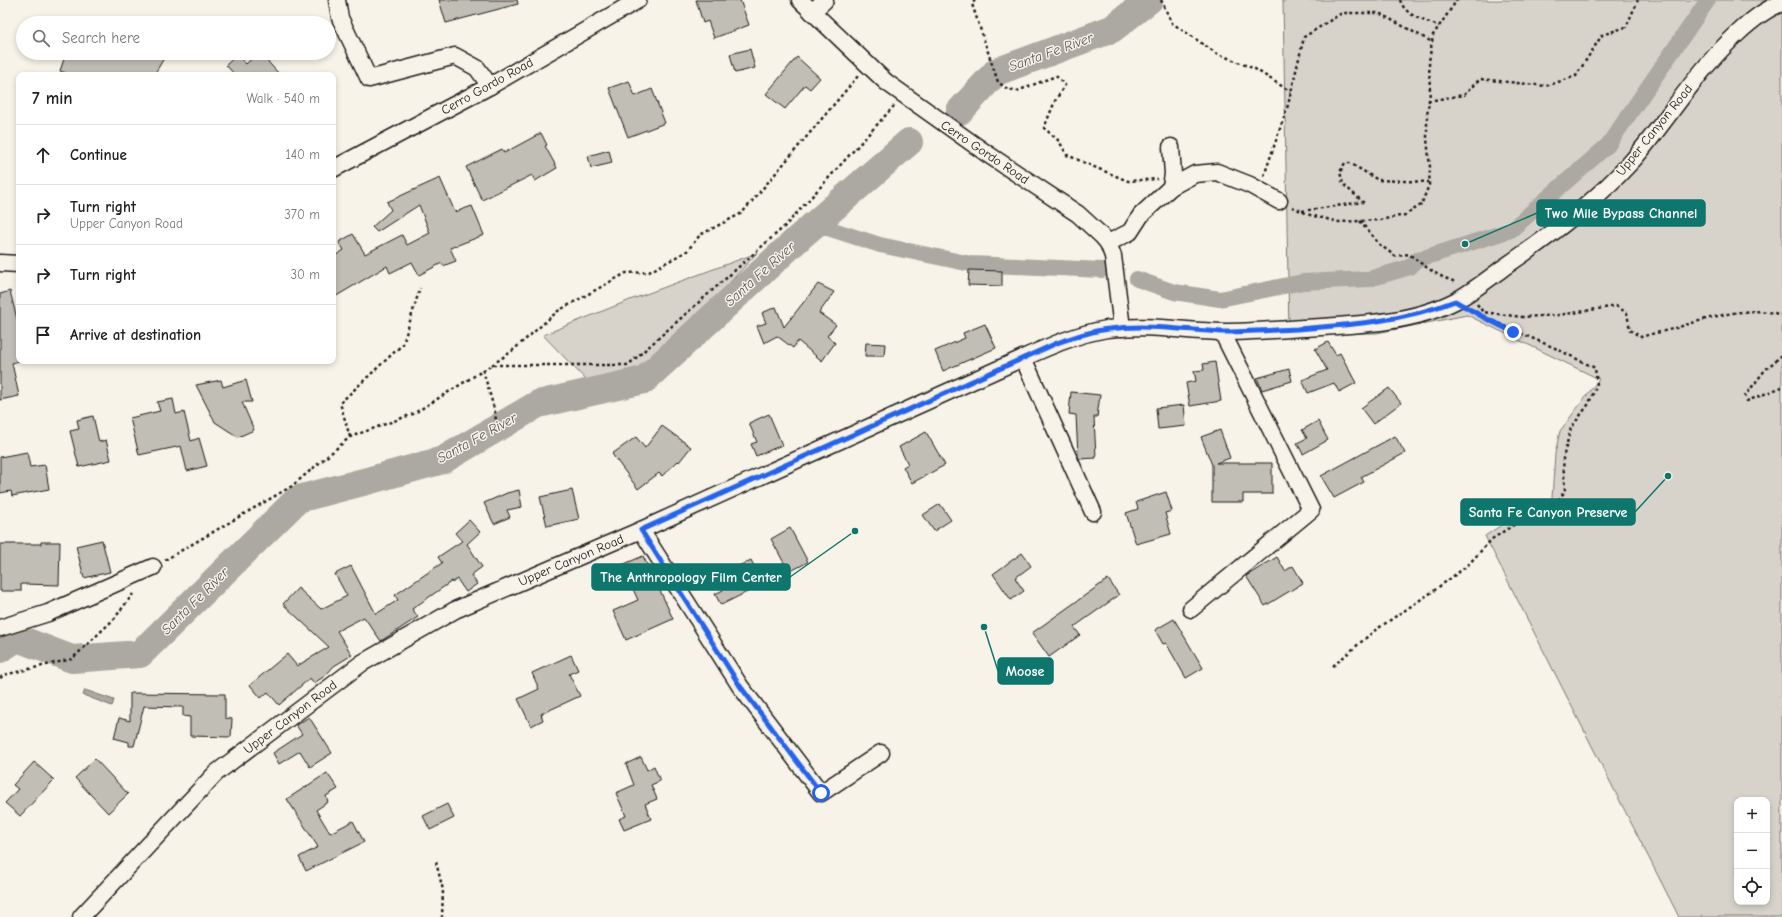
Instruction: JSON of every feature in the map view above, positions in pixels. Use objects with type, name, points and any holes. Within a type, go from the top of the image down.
[{"type":"street","points":[[337,0],[340,18],[369,79],[455,56],[477,68],[490,86]]},
{"type":"street","name":"Cerro Gordo Road","points":[[336,167],[490,86],[638,0]]},
{"type":"street","name":"Cerro Gordo Road","points":[[800,0],[886,82],[986,153],[1078,214],[1111,249]]},
{"type":"street","points":[[812,12],[825,0]]},
{"type":"street","name":"Upper Canyon Road","points":[[81,917],[216,773],[362,663],[454,610],[641,530],[1023,358],[1091,332],[1122,328],[1161,328],[1222,332],[1322,327],[1379,321],[1412,315],[1455,301],[1536,245],[1589,203],[1633,160],[1694,80],[1725,45],[1761,14],[1782,3]]},
{"type":"street","points":[[1171,147],[1171,187]]},
{"type":"street","points":[[1122,328],[1111,249],[1130,232],[1141,215],[1171,187],[1195,174],[1217,172],[1260,190],[1279,201]]},
{"type":"street","points":[[0,263],[16,264]]},
{"type":"street","points":[[1191,609],[1311,510],[1222,332]]},
{"type":"street","points":[[1023,358],[1093,512]]},
{"type":"street","points":[[641,530],[740,686],[821,793],[881,753]]},
{"type":"street","points":[[0,628],[48,613],[153,567]]},
{"type":"path","points":[[975,0],[972,4],[998,82],[1006,88],[1017,91],[1056,76],[1065,85],[1055,101],[1044,128],[1058,141],[1067,155],[1128,181],[1160,179],[1172,165]]},
{"type":"path","points":[[1161,0],[1172,23],[1216,53],[1255,69],[1291,93]]},
{"type":"path","points":[[1400,0],[1401,5],[1417,18],[1440,26]]},
{"type":"path","points":[[1279,201],[1301,211],[1339,222],[1380,220],[1404,215],[1421,205],[1429,182],[1430,167],[1426,139],[1428,101],[1430,92],[1429,62],[1433,35],[1456,0]]},
{"type":"path","points":[[1428,101],[1464,95],[1480,79],[1546,86],[1576,76],[1602,35],[1626,27],[1638,0]]},
{"type":"path","points":[[1260,190],[1291,93],[1304,37],[1342,13],[1379,13],[1432,42]]},
{"type":"path","points":[[153,567],[292,486],[350,437],[413,414],[492,365],[512,351],[558,311],[626,273],[649,272],[687,251],[700,235],[742,213],[868,65]]},
{"type":"path","points":[[492,365],[628,365],[786,226],[904,96]]},
{"type":"path","points":[[1301,211],[1363,202],[1343,184],[1340,172],[1345,163],[1350,163],[1378,180],[1429,182]]},
{"type":"path","points":[[1360,221],[1380,245],[1395,256],[1409,254],[1427,268],[1449,280],[1462,283],[1483,312],[1522,317],[1560,315],[1616,306],[1627,313],[1630,330],[1640,337],[1706,318],[1742,312],[1769,311],[1782,315]]},
{"type":"path","points":[[350,437],[340,403],[403,344],[420,288]]},
{"type":"path","points":[[1333,666],[1374,631],[1432,592],[1467,566],[1492,539],[1515,524],[1553,507],[1565,491],[1563,458],[1571,428],[1588,405],[1597,385],[1595,368],[1555,348],[1485,318],[1455,301]]},
{"type":"path","points":[[1782,355],[1765,370],[1745,396],[1747,401],[1782,387]]},
{"type":"path","points":[[483,370],[495,412],[496,421]]},
{"type":"path","points":[[0,678],[4,675],[72,659],[114,619],[136,590]]},
{"type":"path","points":[[436,862],[443,890],[442,917]]},
{"type":"shaded area","points":[[1283,0],[1782,0],[1782,917],[1679,917],[1485,536],[1512,518],[1552,498],[1555,454],[1560,431],[1599,379],[1467,315],[1377,333],[1289,333]]},
{"type":"shaded area","points":[[757,253],[690,326],[638,372],[589,383],[543,335],[630,300]]},
{"type":"shaded area","points":[[85,690],[114,700],[112,706],[83,695]]},
{"type":"building","points":[[439,0],[517,0],[518,4],[446,23]]},
{"type":"building","points":[[696,0],[740,0],[749,25],[714,38],[708,21],[703,23]]},
{"type":"building","points":[[750,49],[755,68],[735,73],[730,54]]},
{"type":"building","points":[[797,57],[820,78],[810,89],[805,85],[785,109],[766,94]]},
{"type":"building","points":[[64,60],[163,60],[156,72],[60,71]]},
{"type":"building","points":[[232,60],[242,60],[246,64],[250,60],[266,60],[277,72],[232,72],[226,65]]},
{"type":"building","points":[[629,81],[635,96],[652,89],[665,123],[628,137],[609,88]]},
{"type":"building","points":[[541,133],[547,145],[545,146],[557,168],[535,181],[532,175],[482,200],[466,167],[502,149],[504,153]]},
{"type":"building","points":[[609,150],[612,163],[591,168],[588,156]]},
{"type":"building","points":[[440,178],[455,212],[472,206],[484,235],[450,248],[456,261],[443,266],[442,263],[419,275],[412,262],[390,273],[387,266],[336,296],[336,255],[344,250],[339,242],[353,234],[365,254],[402,235],[407,245],[430,233],[419,205],[377,232],[372,227],[391,210],[387,202]]},
{"type":"building","points":[[969,270],[1002,271],[1002,286],[968,285]]},
{"type":"building","points":[[818,284],[834,292],[819,313],[836,325],[827,336],[835,343],[822,361],[798,341],[793,348],[777,336],[764,343],[757,326],[766,323],[762,313],[776,307],[784,327]]},
{"type":"building","points":[[10,291],[16,315],[16,362],[12,363],[19,396],[0,400],[0,294]]},
{"type":"building","points":[[985,324],[996,348],[943,371],[935,351],[965,338],[963,333]]},
{"type":"building","points":[[1328,342],[1336,355],[1340,353],[1356,383],[1339,392],[1334,383],[1308,393],[1302,380],[1327,370],[1315,349]]},
{"type":"building","points":[[866,343],[885,344],[884,356],[865,356]]},
{"type":"building","points":[[1215,362],[1221,401],[1190,406],[1186,383],[1196,381],[1194,371],[1204,370],[1203,364]]},
{"type":"building","points":[[1289,369],[1292,381],[1262,390],[1257,378]]},
{"type":"building","points":[[221,380],[223,387],[246,380],[252,402],[242,402],[254,430],[238,437],[215,422],[196,385]]},
{"type":"building","points":[[1389,388],[1401,403],[1373,424],[1361,408]]},
{"type":"building","points":[[1071,392],[1100,395],[1097,417],[1094,417],[1096,458],[1079,459],[1076,415],[1069,414]]},
{"type":"building","points":[[173,399],[176,414],[184,412],[191,441],[199,438],[207,466],[187,471],[181,446],[139,455],[130,418],[160,411],[157,402]]},
{"type":"building","points":[[1184,405],[1186,426],[1158,429],[1156,408]]},
{"type":"building","points":[[769,414],[782,445],[756,456],[751,444],[757,442],[749,423]]},
{"type":"building","points":[[93,416],[99,442],[106,440],[111,460],[79,467],[70,431],[79,429],[77,420]]},
{"type":"building","points":[[1318,421],[1328,440],[1303,454],[1297,443],[1307,438],[1302,430]]},
{"type":"building","points":[[662,426],[691,447],[679,462],[678,461],[662,476],[659,473],[638,489],[612,454],[636,437],[645,448]]},
{"type":"building","points":[[1220,430],[1230,458],[1216,463],[1272,463],[1272,494],[1243,494],[1243,502],[1212,502],[1212,465],[1201,437]]},
{"type":"building","points":[[926,432],[945,465],[912,483],[903,467],[908,464],[899,447]]},
{"type":"building","points":[[1395,436],[1405,453],[1361,477],[1364,482],[1334,498],[1321,476]]},
{"type":"building","points":[[27,452],[30,467],[45,465],[49,489],[12,496],[11,491],[0,493],[0,457]]},
{"type":"building","points":[[519,490],[522,507],[507,510],[510,517],[494,524],[484,503],[507,493]]},
{"type":"building","points":[[572,490],[579,519],[547,526],[540,497]]},
{"type":"building","points":[[1166,492],[1172,511],[1165,513],[1171,534],[1136,544],[1126,513],[1138,509],[1136,502]]},
{"type":"building","points":[[940,504],[951,520],[934,531],[923,515]]},
{"type":"building","points":[[469,520],[480,532],[467,544],[482,567],[471,575],[477,584],[466,592],[457,579],[452,583],[452,581],[412,609],[418,617],[381,641],[364,617],[337,631],[352,655],[334,666],[325,676],[314,683],[310,678],[279,705],[268,692],[261,698],[250,685],[287,654],[297,666],[329,647],[283,604],[298,588],[321,609],[347,596],[335,574],[351,566],[376,614],[398,600],[395,595],[442,563],[438,557],[462,541],[455,533]]},
{"type":"building","points":[[790,528],[808,562],[789,572],[771,539]]},
{"type":"building","points":[[102,540],[110,572],[84,578],[76,546]]},
{"type":"building","points":[[41,542],[60,542],[59,585],[21,584],[21,591],[0,591],[0,544],[41,544]]},
{"type":"building","points":[[1022,553],[1031,566],[1015,578],[1024,591],[1011,600],[993,574]]},
{"type":"building","points":[[643,556],[651,573],[654,572],[660,585],[658,586],[673,619],[626,640],[613,611],[638,600],[622,565]]},
{"type":"building","points":[[1277,557],[1285,571],[1293,566],[1303,583],[1265,606],[1246,576]]},
{"type":"building","points":[[751,560],[763,584],[721,605],[715,594],[723,590],[716,577]]},
{"type":"building","points":[[1108,579],[1119,595],[1074,627],[1080,635],[1049,657],[1032,633]]},
{"type":"building","points":[[1174,619],[1203,668],[1186,678],[1166,643],[1163,644],[1155,630]]},
{"type":"building","points":[[571,655],[578,670],[569,674],[580,696],[541,714],[543,720],[531,726],[518,699],[539,689],[532,673]]},
{"type":"building","points":[[130,693],[225,694],[225,718],[232,719],[231,737],[190,736],[190,717],[183,716],[183,707],[144,706],[134,746],[129,746],[129,742],[114,738],[119,718],[130,721]]},
{"type":"building","points":[[309,717],[332,753],[310,767],[300,751],[279,764],[273,753],[302,734],[296,725]]},
{"type":"building","points":[[641,757],[647,770],[654,766],[660,781],[651,785],[657,799],[645,804],[651,819],[624,830],[619,819],[626,816],[616,793],[634,785],[626,764]]},
{"type":"building","points":[[95,759],[128,794],[108,813],[75,778]]},
{"type":"building","points":[[34,762],[54,780],[20,816],[5,803],[18,789],[13,785]]},
{"type":"building","points":[[327,773],[338,789],[326,796],[328,802],[316,810],[330,833],[353,821],[364,842],[306,871],[299,857],[318,847],[287,799]]},
{"type":"building","points":[[447,804],[454,818],[430,830],[423,816]]},
{"type":"waterway","name":"Santa Fe River","points":[[960,111],[996,72],[1112,29],[1149,0]]},
{"type":"waterway","points":[[1137,279],[1174,292],[1220,299],[1303,282],[1369,279],[1410,267],[1417,260],[1511,230],[1608,145],[1708,0]]},
{"type":"waterway","name":"Santa Fe River","points":[[0,649],[17,638],[72,659],[140,654],[298,499],[443,460],[538,404],[644,380],[801,236],[909,142]]},
{"type":"waterway","points":[[815,224],[880,245],[971,264],[1102,270]]},
{"type":"place","name":"Two Mile Bypass Channel","points":[[1465,244]]},
{"type":"place","name":"Santa Fe Canyon Preserve","points":[[1668,476]]},
{"type":"place","name":"The Anthropology Film Center","points":[[855,531]]},
{"type":"place","name":"Moose","points":[[984,627]]},
{"type":"route","points":[[821,793],[740,686],[641,530],[1057,343],[1091,332],[1108,329],[1141,327],[1222,332],[1360,324],[1412,315],[1455,301],[1513,332]]}]
